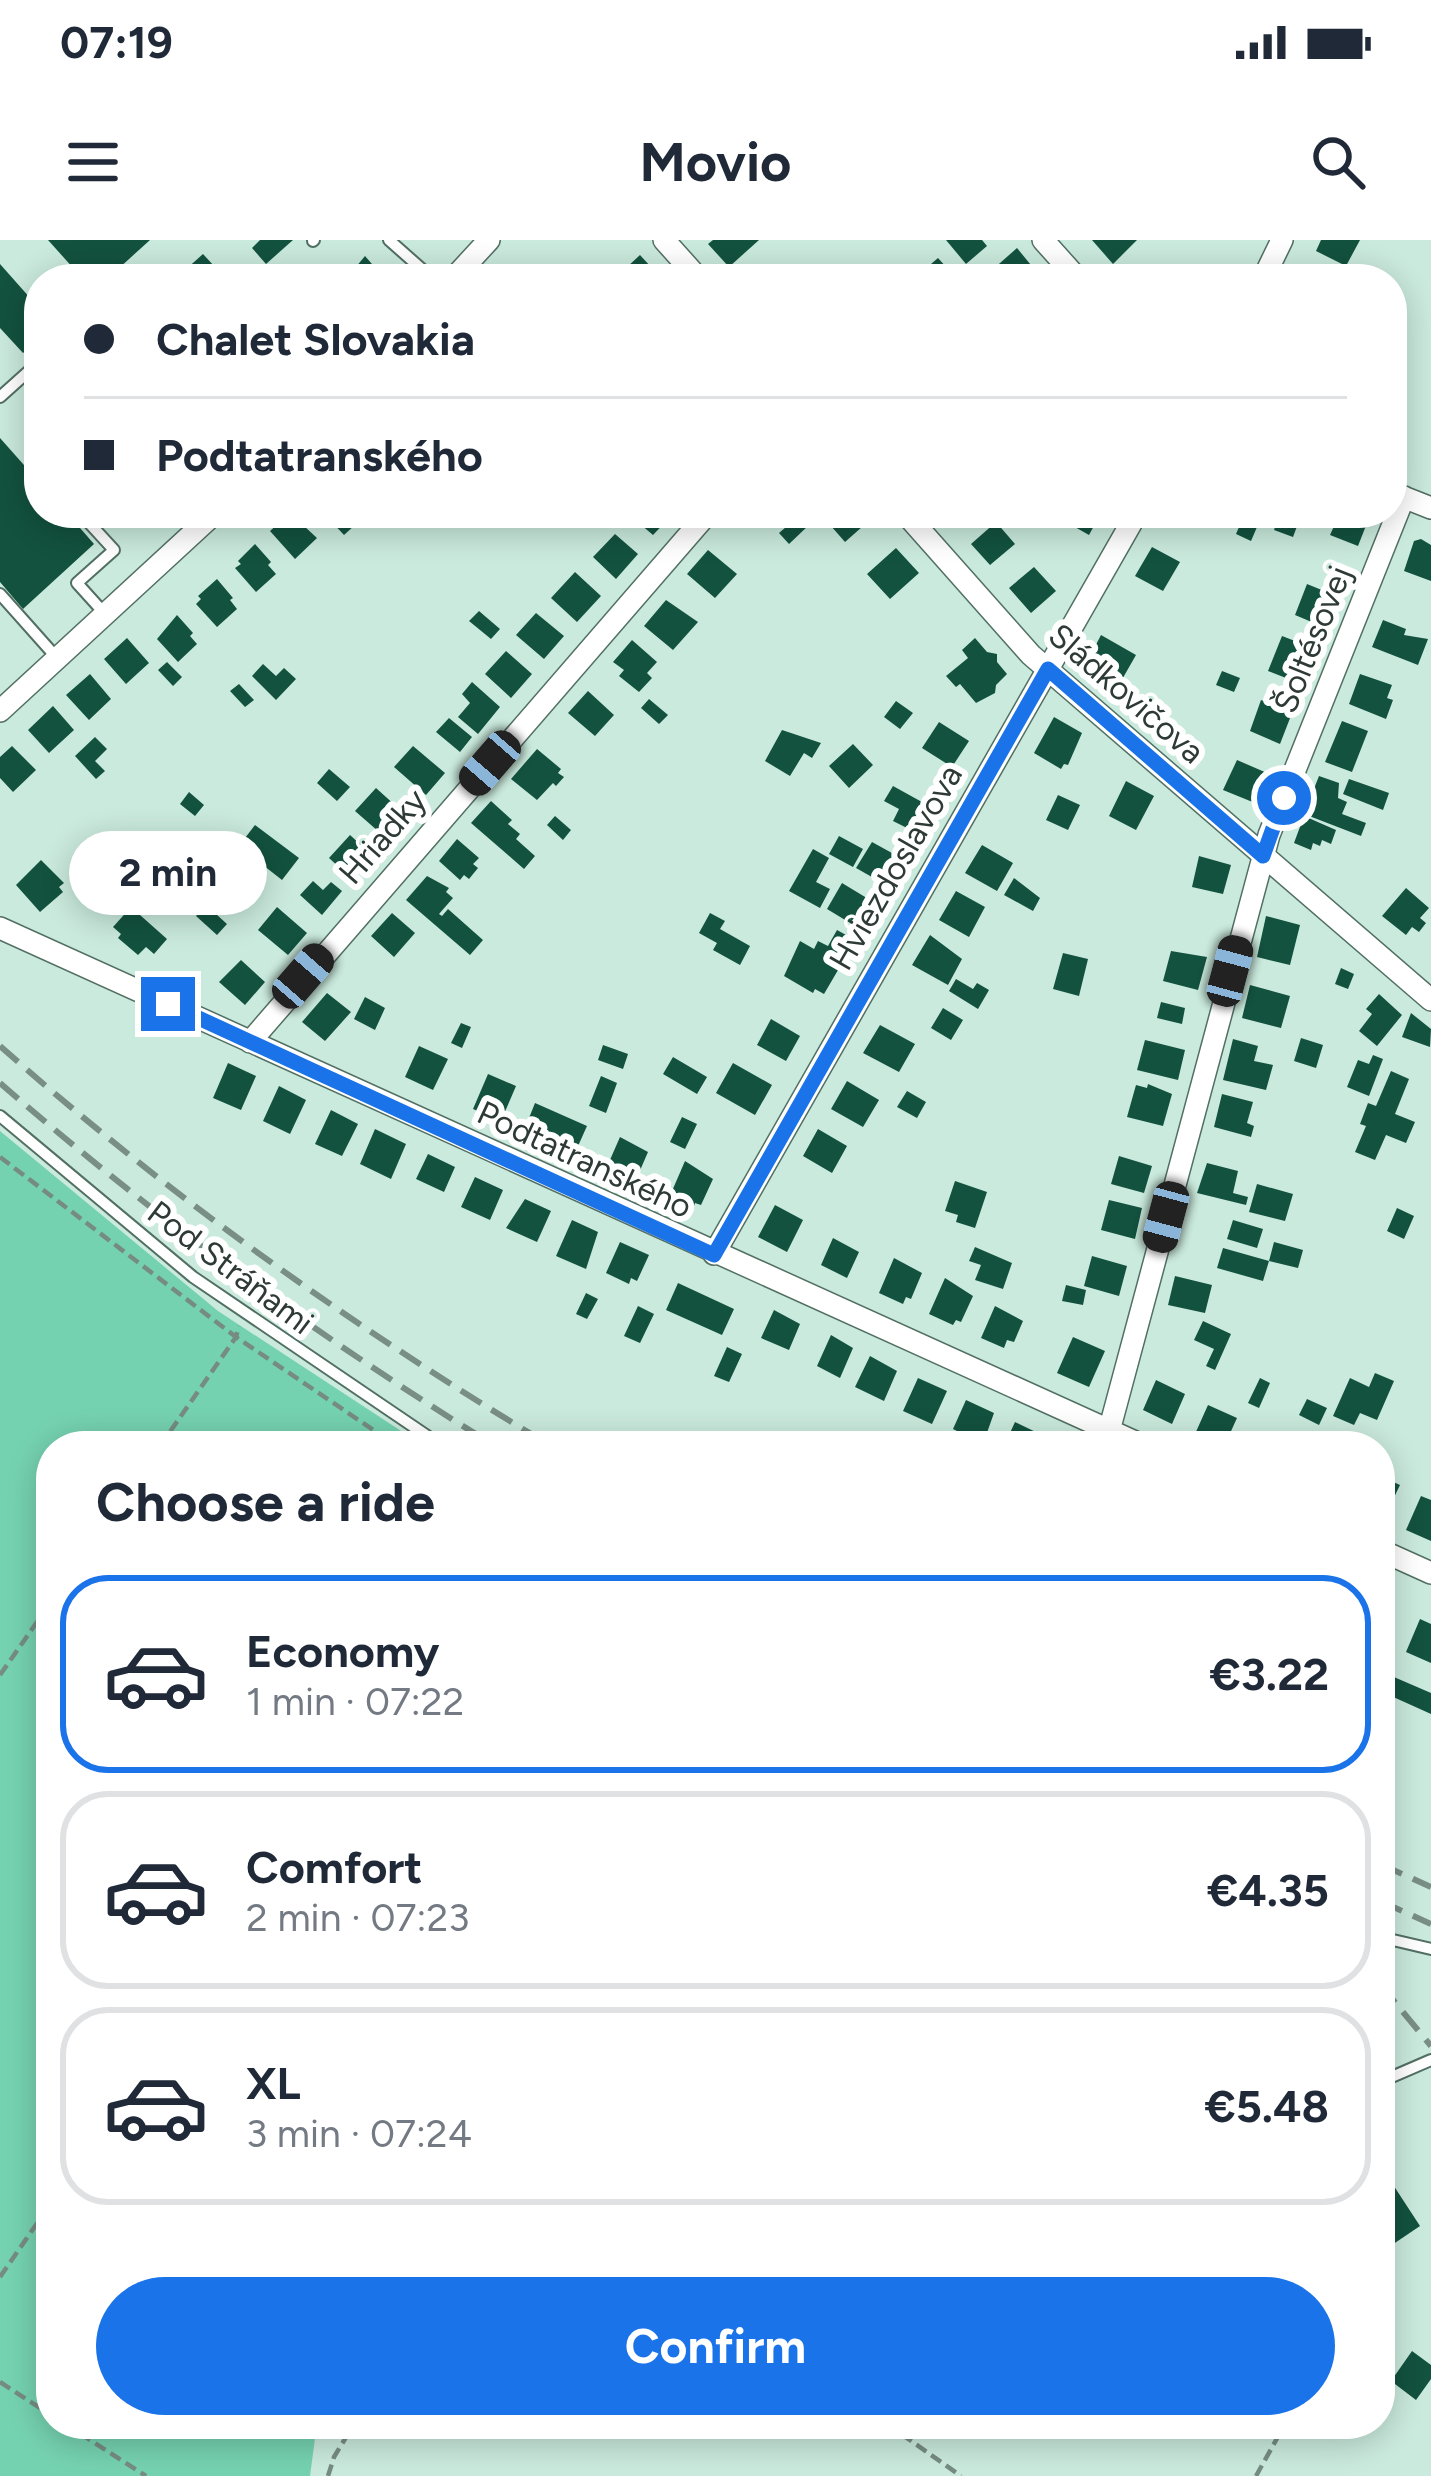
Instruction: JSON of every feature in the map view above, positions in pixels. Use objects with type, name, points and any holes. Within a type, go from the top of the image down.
[{"type":"street","points":[[466,264],[488,240]]},
{"type":"street","points":[[664,240],[686,264]]},
{"type":"street","points":[[1043,240],[1065,264]]},
{"type":"street","points":[[0,711],[199,528]]},
{"type":"street","name":"Hriadky","points":[[250,1042],[695,528]]},
{"type":"street","name":"Sládkovičova","points":[[918,528],[1031,655],[1431,1000]]},
{"type":"street","name":"Hviezdoslavova","points":[[714,1255],[1128,528]]},
{"type":"street","name":"Šoltésovej","points":[[1109,1431],[1263,856],[1386,528]]},
{"type":"street","name":"Podtatranského","points":[[0,928],[1109,1431]]},
{"type":"street","points":[[1395,1557],[1431,1573]]},
{"type":"lane","points":[[389,240],[416,264]]},
{"type":"lane","points":[[0,397],[24,375]]},
{"type":"lane","points":[[94,528],[114,550],[77,583],[105,614]]},
{"type":"lane","points":[[0,594],[57,658]]},
{"type":"lane","points":[[0,618],[12,607]]},
{"type":"lane","name":"Pod Stráňami","points":[[0,1116],[193,1277],[420,1431]]},
{"type":"lane","points":[[1395,1941],[1431,1949]]},
{"type":"lane","points":[[1395,2076],[1431,2060]]},
{"type":"path","points":[[0,1157],[236,1337],[375,1431]]},
{"type":"path","points":[[170,1431],[236,1337]]},
{"type":"path","points":[[0,1676],[36,1624]]},
{"type":"path","points":[[0,2276],[36,2224]]},
{"type":"path","points":[[0,2382],[36,2405]]},
{"type":"path","points":[[88,2439],[146,2476]]},
{"type":"path","points":[[328,2476],[346,2439]]},
{"type":"path","points":[[908,2439],[961,2476]]},
{"type":"path","points":[[1256,2476],[1277,2439]]},
{"type":"green space","points":[[0,1131],[218,1311],[401,1431],[36,1431],[36,2439],[315,2439],[310,2476],[0,2476]]},
{"type":"building","points":[[48,240],[150,240],[124,264],[70,264]]},
{"type":"building","points":[[260,240],[293,240],[266,264],[252,248]]},
{"type":"building","points":[[759,240],[732,264],[726,264],[708,244]]},
{"type":"building","points":[[946,240],[982,240],[987,246],[966,264]]},
{"type":"building","points":[[1092,240],[1137,240],[1113,264]]},
{"type":"building","points":[[1321,240],[1360,240],[1347,264],[1316,251]]},
{"type":"building","points":[[1017,248],[1030,264],[999,264]]},
{"type":"building","points":[[203,254],[212,264],[192,264]]},
{"type":"building","points":[[0,264],[24,291],[24,352],[0,328]]},
{"type":"building","points":[[0,438],[24,465],[24,528],[80,528],[94,544],[23,609],[0,582]]},
{"type":"building","points":[[306,528],[317,538],[295,559],[270,531]]},
{"type":"building","points":[[785,528],[806,528],[789,544],[779,533]]},
{"type":"building","points":[[833,528],[861,528],[845,542]]},
{"type":"building","points":[[989,528],[1001,528],[1015,544],[990,565],[971,544]]},
{"type":"building","points":[[1239,528],[1257,528],[1251,541],[1236,534]]},
{"type":"building","points":[[1275,528],[1296,528],[1293,537]]},
{"type":"building","points":[[1333,528],[1365,528],[1358,546],[1330,535]]},
{"type":"building","points":[[615,534],[638,554],[616,579],[593,557]]},
{"type":"building","points":[[1414,541],[1431,545],[1431,581],[1404,571]]},
{"type":"building","points":[[255,544],[276,574],[256,592],[235,568]]},
{"type":"building","points":[[1152,547],[1180,562],[1163,591],[1135,576]]},
{"type":"building","points":[[896,548],[919,573],[890,599],[867,574]]},
{"type":"building","points":[[708,550],[737,574],[715,598],[687,574]]},
{"type":"building","points":[[1034,567],[1056,591],[1031,613],[1009,588]]},
{"type":"building","points":[[575,572],[601,596],[577,622],[551,598]]},
{"type":"building","points":[[217,579],[237,609],[217,627],[196,604],[201,599],[198,596]]},
{"type":"building","points":[[1307,584],[1339,597],[1326,628],[1295,615]]},
{"type":"building","points":[[666,600],[698,622],[673,650],[644,626]]},
{"type":"building","points":[[479,611],[500,629],[491,639],[469,621]]},
{"type":"building","points":[[536,613],[564,636],[544,659],[516,635]]},
{"type":"building","points":[[177,615],[197,644],[178,662],[157,639]]},
{"type":"building","points":[[1383,620],[1406,629],[1404,635],[1428,639],[1418,665],[1372,647]]},
{"type":"building","points":[[1101,635],[1136,655],[1120,683],[1086,664]]},
{"type":"building","points":[[1282,636],[1316,649],[1304,685],[1268,671]]},
{"type":"building","points":[[127,638],[149,663],[126,684],[104,659]]},
{"type":"building","points":[[975,638],[987,652],[997,654],[1007,674],[995,693],[976,703],[946,676],[968,658],[962,650]]},
{"type":"building","points":[[632,640],[657,662],[647,673],[652,678],[639,692],[619,676],[624,670],[613,662]]},
{"type":"building","points":[[506,651],[532,674],[511,698],[485,674]]},
{"type":"building","points":[[167,662],[182,677],[173,686],[158,670]]},
{"type":"building","points":[[263,664],[276,676],[284,668],[296,679],[276,700],[252,676]]},
{"type":"building","points":[[1222,671],[1240,678],[1234,692],[1216,685]]},
{"type":"building","points":[[90,674],[111,699],[89,720],[66,695]]},
{"type":"building","points":[[1360,674],[1392,685],[1386,719],[1349,704]]},
{"type":"building","points":[[472,682],[500,707],[478,734],[458,717],[470,703],[462,694]]},
{"type":"building","points":[[239,684],[254,700],[245,707],[230,691]]},
{"type":"building","points":[[588,691],[614,715],[595,736],[568,713]]},
{"type":"building","points":[[649,699],[668,715],[659,724],[641,708]]},
{"type":"building","points":[[1261,700],[1292,713],[1280,744],[1250,731]]},
{"type":"building","points":[[896,701],[913,713],[900,729],[884,717]]},
{"type":"building","points":[[53,706],[74,730],[49,753],[28,730]]},
{"type":"building","points":[[1054,717],[1082,733],[1068,765],[1061,769],[1034,753]]},
{"type":"building","points":[[449,718],[472,737],[460,752],[436,732]]},
{"type":"building","points":[[1342,721],[1368,731],[1352,772],[1325,762]]},
{"type":"building","points":[[939,722],[969,741],[952,767],[922,748]]},
{"type":"building","points":[[782,730],[821,743],[812,758],[804,753],[790,776],[765,761]]},
{"type":"building","points":[[95,737],[107,749],[95,761],[105,771],[96,779],[75,756]]},
{"type":"building","points":[[853,744],[873,765],[849,788],[829,766]]},
{"type":"building","points":[[12,746],[36,770],[13,792],[0,778],[0,757]]},
{"type":"building","points":[[413,746],[445,773],[426,795],[394,767]]},
{"type":"building","points":[[537,749],[564,777],[537,800],[511,779]]},
{"type":"building","points":[[1237,760],[1267,773],[1255,803],[1223,790]]},
{"type":"building","points":[[329,769],[350,787],[337,801],[317,783]]},
{"type":"building","points":[[1319,776],[1339,783],[1338,798],[1347,802],[1342,814],[1366,823],[1361,836],[1304,814]]},
{"type":"building","points":[[1349,779],[1389,793],[1383,810],[1343,794]]},
{"type":"building","points":[[1126,781],[1154,796],[1136,830],[1109,816]]},
{"type":"building","points":[[893,786],[931,807],[917,833],[893,821],[899,809],[884,801]]},
{"type":"building","points":[[376,788],[407,816],[386,838],[355,811]]},
{"type":"building","points":[[189,792],[204,805],[195,816],[180,804]]},
{"type":"building","points":[[1058,795],[1080,805],[1068,830],[1046,820]]},
{"type":"building","points":[[491,801],[512,820],[508,824],[520,834],[516,839],[535,856],[524,869],[471,823]]},
{"type":"building","points":[[555,816],[571,830],[563,840],[547,825]]},
{"type":"building","points":[[1304,816],[1336,830],[1331,844],[1322,840],[1320,846],[1313,843],[1311,850],[1294,843]]},
{"type":"building","points":[[255,825],[299,858],[282,880],[245,851],[251,842],[245,838]]},
{"type":"building","points":[[350,835],[373,856],[352,879],[329,858]]},
{"type":"building","points":[[839,836],[863,849],[853,867],[829,854]]},
{"type":"building","points":[[457,839],[479,858],[469,879],[464,875],[460,880],[439,861]]},
{"type":"building","points":[[872,842],[901,858],[886,885],[856,868]]},
{"type":"building","points":[[982,845],[1013,863],[997,891],[965,873]]},
{"type":"building","points":[[813,849],[829,858],[816,882],[830,889],[820,908],[789,891]]},
{"type":"building","points":[[1199,856],[1231,865],[1223,894],[1192,887]]},
{"type":"building","points":[[41,860],[64,883],[59,887],[63,892],[40,912],[16,885]]},
{"type":"building","points":[[427,876],[449,888],[446,892],[453,898],[439,914],[448,909],[483,940],[470,955],[406,900]]},
{"type":"building","points":[[1014,878],[1040,898],[1033,911],[1004,895]]},
{"type":"building","points":[[313,881],[323,890],[331,882],[342,891],[322,915],[300,895]]},
{"type":"building","points":[[183,883],[191,891],[196,885],[207,895],[188,915],[169,898]]},
{"type":"building","points":[[842,883],[875,903],[860,929],[827,909]]},
{"type":"building","points":[[1406,888],[1429,908],[1420,918],[1426,923],[1419,932],[1412,927],[1406,935],[1382,916]]},
{"type":"building","points":[[956,891],[985,907],[969,937],[939,920]]},
{"type":"building","points":[[206,905],[227,924],[217,935],[196,916]]},
{"type":"building","points":[[131,907],[167,939],[154,954],[146,947],[138,955],[118,938],[121,934],[113,927]]},
{"type":"building","points":[[277,907],[307,933],[288,955],[258,930]]},
{"type":"building","points":[[392,913],[415,933],[394,957],[371,936]]},
{"type":"building","points":[[710,913],[725,921],[720,929],[750,946],[740,965],[713,950],[717,943],[699,933]]},
{"type":"building","points":[[1266,916],[1300,925],[1290,965],[1257,957]]},
{"type":"building","points":[[837,930],[855,940],[844,959],[833,954],[830,958],[841,965],[824,994],[815,989],[813,993],[784,976],[800,941],[814,949],[818,941],[828,946]]},
{"type":"building","points":[[930,935],[962,959],[948,985],[912,965]]},
{"type":"building","points":[[1171,951],[1207,957],[1198,990],[1163,981]]},
{"type":"building","points":[[1063,953],[1088,959],[1079,996],[1053,989]]},
{"type":"building","points":[[241,960],[265,982],[245,1005],[219,982]]},
{"type":"building","points":[[1341,968],[1354,974],[1348,989],[1335,984]]},
{"type":"building","points":[[956,979],[973,989],[977,983],[989,990],[978,1009],[949,991]]},
{"type":"building","points":[[1250,985],[1290,996],[1281,1028],[1242,1018]]},
{"type":"building","points":[[327,993],[351,1012],[325,1041],[302,1022]]},
{"type":"building","points":[[1379,994],[1402,1015],[1377,1046],[1359,1031],[1372,1014],[1366,1009]]},
{"type":"building","points":[[365,997],[385,1008],[375,1030],[354,1019]]},
{"type":"building","points":[[1161,1002],[1185,1008],[1182,1024],[1157,1018]]},
{"type":"building","points":[[943,1008],[963,1020],[951,1040],[931,1028]]},
{"type":"building","points":[[1411,1013],[1431,1029],[1430,1047],[1402,1037]]},
{"type":"building","points":[[771,1019],[800,1036],[786,1061],[757,1045]]},
{"type":"building","points":[[461,1023],[471,1027],[462,1048],[451,1043]]},
{"type":"building","points":[[880,1025],[915,1044],[899,1072],[863,1053]]},
{"type":"building","points":[[1301,1038],[1323,1045],[1316,1068],[1294,1061]]},
{"type":"building","points":[[1233,1039],[1258,1046],[1254,1061],[1273,1065],[1266,1090],[1223,1080]]},
{"type":"building","points":[[1145,1040],[1185,1050],[1178,1080],[1137,1070]]},
{"type":"building","points":[[603,1045],[628,1054],[623,1069],[598,1060]]},
{"type":"building","points":[[419,1046],[448,1059],[433,1090],[405,1077]]},
{"type":"building","points":[[1373,1055],[1383,1059],[1369,1096],[1347,1087],[1358,1060],[1369,1064]]},
{"type":"building","points":[[673,1057],[707,1077],[697,1094],[663,1074]]},
{"type":"building","points":[[228,1063],[256,1076],[241,1110],[213,1098]]},
{"type":"building","points":[[733,1063],[772,1085],[755,1115],[716,1093]]},
{"type":"building","points":[[1391,1071],[1409,1079],[1395,1114],[1415,1122],[1406,1143],[1386,1135],[1375,1160],[1355,1152],[1366,1126],[1360,1124],[1368,1103],[1376,1106]]},
{"type":"building","points":[[488,1074],[516,1086],[501,1121],[473,1109]]},
{"type":"building","points":[[601,1076],[617,1083],[606,1113],[589,1106]]},
{"type":"building","points":[[847,1081],[879,1100],[863,1127],[831,1109]]},
{"type":"building","points":[[1148,1084],[1172,1094],[1163,1126],[1127,1117],[1136,1085],[1147,1088]]},
{"type":"building","points":[[279,1086],[306,1100],[290,1134],[263,1121]]},
{"type":"building","points":[[907,1091],[926,1102],[917,1118],[897,1107]]},
{"type":"building","points":[[1222,1094],[1253,1102],[1247,1123],[1254,1126],[1251,1137],[1214,1127]]},
{"type":"building","points":[[535,1103],[587,1126],[574,1155],[523,1133]]},
{"type":"building","points":[[331,1110],[358,1124],[342,1156],[315,1144]]},
{"type":"building","points":[[682,1117],[697,1124],[685,1149],[670,1142]]},
{"type":"building","points":[[375,1129],[406,1144],[391,1179],[360,1164]]},
{"type":"building","points":[[818,1129],[847,1146],[832,1173],[803,1156]]},
{"type":"building","points":[[620,1137],[648,1152],[635,1182],[606,1169]]},
{"type":"building","points":[[428,1154],[455,1167],[444,1192],[416,1179]]},
{"type":"building","points":[[1119,1156],[1152,1166],[1144,1193],[1111,1184]]},
{"type":"building","points":[[685,1161],[713,1179],[701,1205],[695,1203],[693,1209],[669,1198]]},
{"type":"building","points":[[1207,1163],[1238,1171],[1233,1193],[1248,1197],[1246,1205],[1197,1193]]},
{"type":"building","points":[[475,1177],[503,1190],[490,1220],[461,1207]]},
{"type":"building","points":[[955,1181],[987,1192],[975,1228],[956,1222],[958,1215],[945,1211]]},
{"type":"building","points":[[1257,1184],[1293,1194],[1285,1221],[1249,1212]]},
{"type":"building","points":[[525,1199],[551,1211],[537,1242],[506,1228]]},
{"type":"building","points":[[1109,1200],[1142,1208],[1135,1239],[1101,1230]]},
{"type":"building","points":[[775,1205],[803,1220],[787,1252],[758,1237]]},
{"type":"building","points":[[1397,1208],[1414,1216],[1404,1239],[1387,1231]]},
{"type":"building","points":[[572,1220],[598,1232],[586,1269],[556,1256]]},
{"type":"building","points":[[1233,1220],[1263,1229],[1257,1248],[1227,1239]]},
{"type":"building","points":[[833,1238],[859,1252],[847,1278],[821,1265]]},
{"type":"building","points":[[620,1242],[649,1255],[637,1281],[631,1278],[629,1284],[606,1273]]},
{"type":"building","points":[[1274,1242],[1303,1250],[1298,1268],[1269,1261]]},
{"type":"building","points":[[975,1247],[1012,1263],[1003,1289],[975,1280],[981,1265],[969,1261]]},
{"type":"building","points":[[1223,1248],[1269,1261],[1263,1281],[1217,1268]]},
{"type":"building","points":[[1092,1256],[1127,1266],[1119,1296],[1084,1286]]},
{"type":"building","points":[[894,1258],[922,1273],[911,1299],[906,1297],[903,1304],[879,1293]]},
{"type":"building","points":[[1175,1276],[1212,1285],[1205,1313],[1168,1305]]},
{"type":"building","points":[[945,1278],[973,1296],[961,1322],[956,1320],[953,1325],[929,1314]]},
{"type":"building","points":[[678,1283],[734,1309],[722,1335],[666,1310]]},
{"type":"building","points":[[1066,1285],[1086,1290],[1083,1305],[1062,1301]]},
{"type":"building","points":[[586,1293],[598,1299],[587,1319],[576,1314]]},
{"type":"building","points":[[638,1306],[654,1314],[640,1343],[624,1336]]},
{"type":"building","points":[[995,1306],[1023,1321],[1014,1342],[1007,1340],[1004,1348],[981,1338]]},
{"type":"building","points":[[774,1310],[800,1324],[789,1350],[761,1338]]},
{"type":"building","points":[[1203,1321],[1231,1334],[1215,1370],[1206,1366],[1214,1349],[1194,1340]]},
{"type":"building","points":[[831,1335],[853,1348],[840,1378],[817,1366]]},
{"type":"building","points":[[1073,1337],[1105,1351],[1089,1387],[1057,1373]]},
{"type":"building","points":[[727,1347],[742,1354],[729,1382],[714,1376]]},
{"type":"building","points":[[870,1356],[897,1371],[884,1401],[855,1387]]},
{"type":"building","points":[[1375,1373],[1394,1381],[1377,1420],[1360,1413],[1354,1425],[1333,1416],[1350,1378],[1369,1387]]},
{"type":"building","points":[[918,1378],[947,1391],[932,1424],[903,1411]]},
{"type":"building","points":[[1260,1378],[1270,1383],[1259,1408],[1248,1403]]},
{"type":"building","points":[[1156,1380],[1185,1394],[1172,1424],[1143,1410]]},
{"type":"building","points":[[1307,1399],[1327,1408],[1319,1425],[1299,1415]]},
{"type":"building","points":[[966,1400],[994,1413],[988,1431],[953,1429]]},
{"type":"building","points":[[1208,1405],[1237,1418],[1231,1431],[1196,1431]]},
{"type":"building","points":[[1015,1422],[1034,1431],[1011,1431]]},
{"type":"building","points":[[1421,1496],[1431,1500],[1431,1541],[1406,1530]]},
{"type":"building","points":[[1420,1619],[1431,1624],[1431,1663],[1406,1652]]},
{"type":"building","points":[[1395,1677],[1431,1693],[1431,1714],[1395,1698]]},
{"type":"building","points":[[1395,2188],[1420,2226],[1395,2243]]},
{"type":"building","points":[[1412,2351],[1431,2365],[1431,2379],[1416,2400],[1395,2384],[1395,2375]]},
{"type":"railway","points":[[0,1046],[130,1156],[266,1259],[527,1431]]},
{"type":"railway","points":[[0,1083],[240,1275],[472,1431]]},
{"type":"railway","points":[[1395,1871],[1431,1887]]},
{"type":"railway","points":[[1395,1908],[1431,1924]]},
{"type":"railway","points":[[1395,2002],[1431,2046]]},
{"type":"route","points":[[168,1004],[714,1255],[1048,669],[1263,856],[1284,798]]}]
